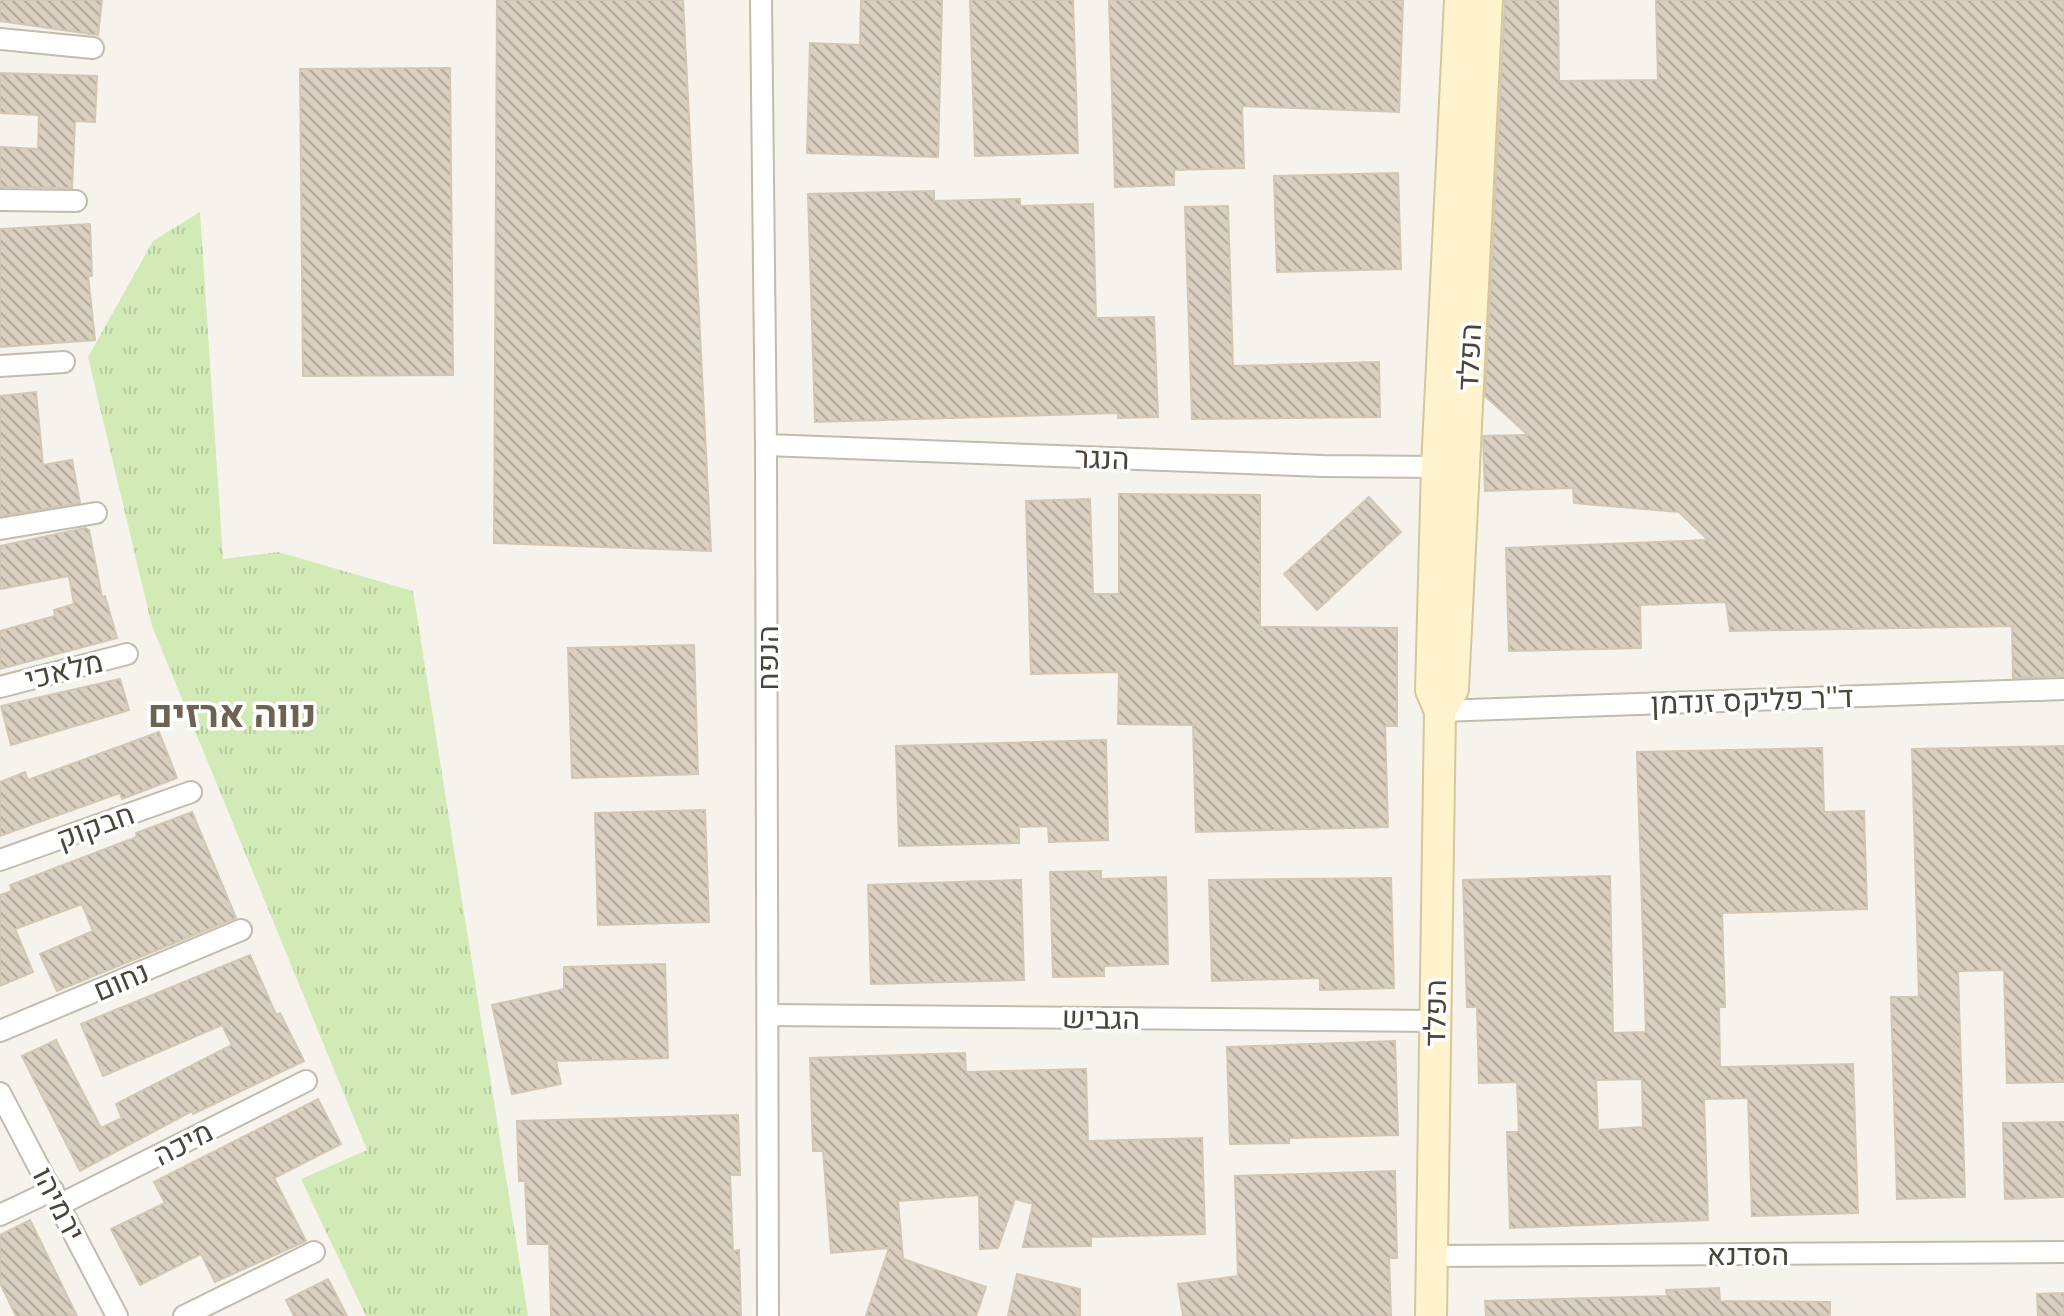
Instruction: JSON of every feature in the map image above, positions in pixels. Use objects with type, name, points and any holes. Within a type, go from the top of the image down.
[{"type":"street","name":"הנפח","points":[[761,0],[766,445],[768,1316]]},
{"type":"street","name":"הפלד","points":[[1431,1316],[1440,711],[1431,690],[1437,467],[1460,0]]},
{"type":"street","name":"הפלד","points":[[1440,711],[1453,689],[1487,0]]},
{"type":"street","points":[[0,39],[93,48]]},
{"type":"street","points":[[0,200],[76,201]]},
{"type":"street","points":[[0,366],[64,362]]},
{"type":"street","name":"הנגר","points":[[766,445],[1437,467]]},
{"type":"street","points":[[0,529],[96,513]]},
{"type":"street","name":"מלאכי","points":[[0,687],[127,654]]},
{"type":"street","name":"ד''ר פליקס זנדמן","points":[[1440,711],[2064,689]]},
{"type":"street","name":"חבקוק","points":[[0,860],[191,792]]},
{"type":"street","name":"נחום","points":[[0,1031],[241,930]]},
{"type":"street","name":"הגביש","points":[[768,1015],[1435,1021]]},
{"type":"street","name":"מיכה","points":[[0,1215],[56,1197],[306,1081]]},
{"type":"street","name":"ירמיהו","points":[[0,1093],[117,1316]]},
{"type":"street","points":[[184,1316],[314,1252]]},
{"type":"street","name":"הסדנא","points":[[1432,1256],[2064,1252]]},
{"type":"green space","points":[[200,212],[223,559],[278,552],[413,591],[528,1316],[366,1316],[301,1179],[367,1150],[152,626],[88,357],[153,241]]},
{"type":"building","points":[[0,0],[102,0],[98,35],[0,21]]},
{"type":"building","points":[[497,0],[683,0],[711,551],[494,543]]},
{"type":"building","points":[[861,0],[942,0],[938,157],[807,153],[810,43],[860,45]]},
{"type":"building","points":[[970,0],[1073,0],[1078,153],[975,156]]},
{"type":"building","points":[[1109,0],[1403,0],[1399,112],[1242,106],[1244,168],[1174,170],[1174,185],[1115,187]]},
{"type":"building","points":[[1505,0],[1558,0],[1559,81],[1658,80],[1656,0],[2064,0],[2064,676],[2013,678],[2012,626],[1730,631],[1726,602],[1640,605],[1641,648],[1509,651],[1506,548],[1708,540],[1679,512],[1574,503],[1573,488],[1485,491],[1483,436],[1528,435],[1485,396]]},
{"type":"building","points":[[450,68],[453,375],[303,376],[300,69]]},
{"type":"building","points":[[0,73],[97,76],[95,122],[75,121],[72,188],[0,187],[0,147],[38,149],[39,115],[0,113]]},
{"type":"building","points":[[1398,173],[1401,269],[1277,272],[1274,176]]},
{"type":"building","points":[[934,191],[934,201],[1020,199],[1020,206],[1093,204],[1096,318],[1154,317],[1158,417],[1118,418],[1118,413],[815,422],[808,194]]},
{"type":"building","points":[[1228,206],[1233,366],[1379,362],[1380,417],[1192,419],[1185,207]]},
{"type":"building","points":[[90,224],[92,276],[88,276],[95,340],[0,347],[0,229]]},
{"type":"building","points":[[36,392],[43,465],[72,460],[80,503],[0,516],[0,396]]},
{"type":"building","points":[[1119,494],[1260,495],[1260,627],[1397,628],[1397,726],[1385,726],[1388,827],[1196,832],[1193,725],[1118,724],[1119,672],[1031,674],[1026,501],[1090,499],[1093,594],[1119,594]]},
{"type":"building","points":[[1369,497],[1401,532],[1317,610],[1284,574]]},
{"type":"building","points":[[85,528],[89,530],[102,597],[105,596],[117,638],[0,669],[0,631],[55,616],[54,610],[74,604],[69,576],[0,589],[0,546]]},
{"type":"building","points":[[694,645],[698,774],[572,778],[568,648]]},
{"type":"building","points":[[120,679],[129,710],[11,745],[1,706]]},
{"type":"building","points":[[159,732],[177,778],[122,799],[120,793],[0,836],[0,782],[25,772],[28,780]]},
{"type":"building","points":[[1106,740],[1108,840],[1049,842],[1048,826],[1019,827],[1019,843],[899,846],[896,746]]},
{"type":"building","points":[[2064,746],[2064,1082],[2007,1083],[2004,970],[1958,971],[1965,1197],[1897,1199],[1891,997],[1919,997],[1912,749]]},
{"type":"building","points":[[1822,748],[1824,812],[1864,811],[1867,909],[1722,913],[1725,1007],[1719,1007],[1720,1067],[1853,1064],[1858,1213],[1752,1216],[1748,1098],[1704,1099],[1708,1220],[1510,1228],[1507,1132],[1519,1132],[1517,1082],[1479,1083],[1477,1007],[1467,1007],[1463,880],[1610,876],[1613,1033],[1646,1032],[1637,752]],"holes":[[[1642,1079],[1643,1127],[1598,1130],[1596,1080]]]},
{"type":"building","points":[[705,810],[709,922],[598,925],[595,813]]},
{"type":"building","points":[[192,812],[236,918],[57,991],[40,954],[93,931],[82,904],[15,929],[33,972],[0,986],[0,895],[12,891],[10,885],[137,837],[136,833]]},
{"type":"building","points":[[1101,871],[1101,879],[1166,877],[1168,964],[1104,966],[1104,976],[1053,977],[1050,872]]},
{"type":"building","points":[[1391,878],[1394,988],[1320,990],[1320,978],[1212,981],[1209,880]]},
{"type":"building","points":[[1021,880],[1024,980],[871,984],[868,885]]},
{"type":"building","points":[[250,955],[276,1015],[280,1013],[304,1061],[193,1114],[192,1111],[80,1171],[22,1056],[56,1040],[101,1128],[122,1118],[116,1104],[232,1045],[222,1025],[103,1076],[81,1024]]},
{"type":"building","points":[[665,964],[668,1058],[556,1061],[561,1084],[512,1094],[492,1005],[564,989],[564,967]]},
{"type":"building","points":[[1395,1041],[1398,1135],[1289,1138],[1289,1143],[1230,1144],[1227,1047]]},
{"type":"building","points":[[965,1053],[966,1072],[1086,1069],[1088,1141],[1202,1138],[1205,1234],[1091,1237],[1091,1246],[1023,1247],[1033,1204],[1015,1199],[998,1248],[980,1249],[979,1195],[898,1201],[903,1259],[986,1287],[976,1316],[866,1316],[889,1248],[831,1253],[823,1151],[813,1151],[810,1058]]},
{"type":"building","points":[[318,1099],[341,1144],[274,1178],[306,1241],[215,1282],[201,1254],[140,1285],[111,1229],[165,1203],[154,1182]]},
{"type":"building","points":[[738,1115],[740,1175],[730,1175],[733,1251],[739,1250],[741,1316],[551,1316],[549,1244],[528,1244],[525,1181],[519,1181],[517,1121]]},
{"type":"building","points":[[2064,1122],[2064,1197],[2005,1199],[2003,1123]]},
{"type":"building","points":[[1395,1171],[1397,1258],[1389,1258],[1391,1316],[1183,1316],[1178,1284],[1238,1276],[1235,1176]]},
{"type":"building","points":[[30,1220],[77,1316],[16,1316],[0,1283],[0,1235]]},
{"type":"building","points":[[1017,1274],[1080,1289],[1080,1316],[1008,1316]]},
{"type":"building","points":[[328,1279],[347,1316],[294,1316],[286,1300]]},
{"type":"building","points":[[1719,1288],[1720,1301],[1830,1302],[1830,1316],[1486,1316],[1485,1301],[1667,1296],[1666,1290]]},
{"type":"building","points":[[2064,1293],[2064,1316],[2038,1316],[2037,1294]]},
{"type":"district","name":"נווה ארזים","points":[[232,714]]}]
